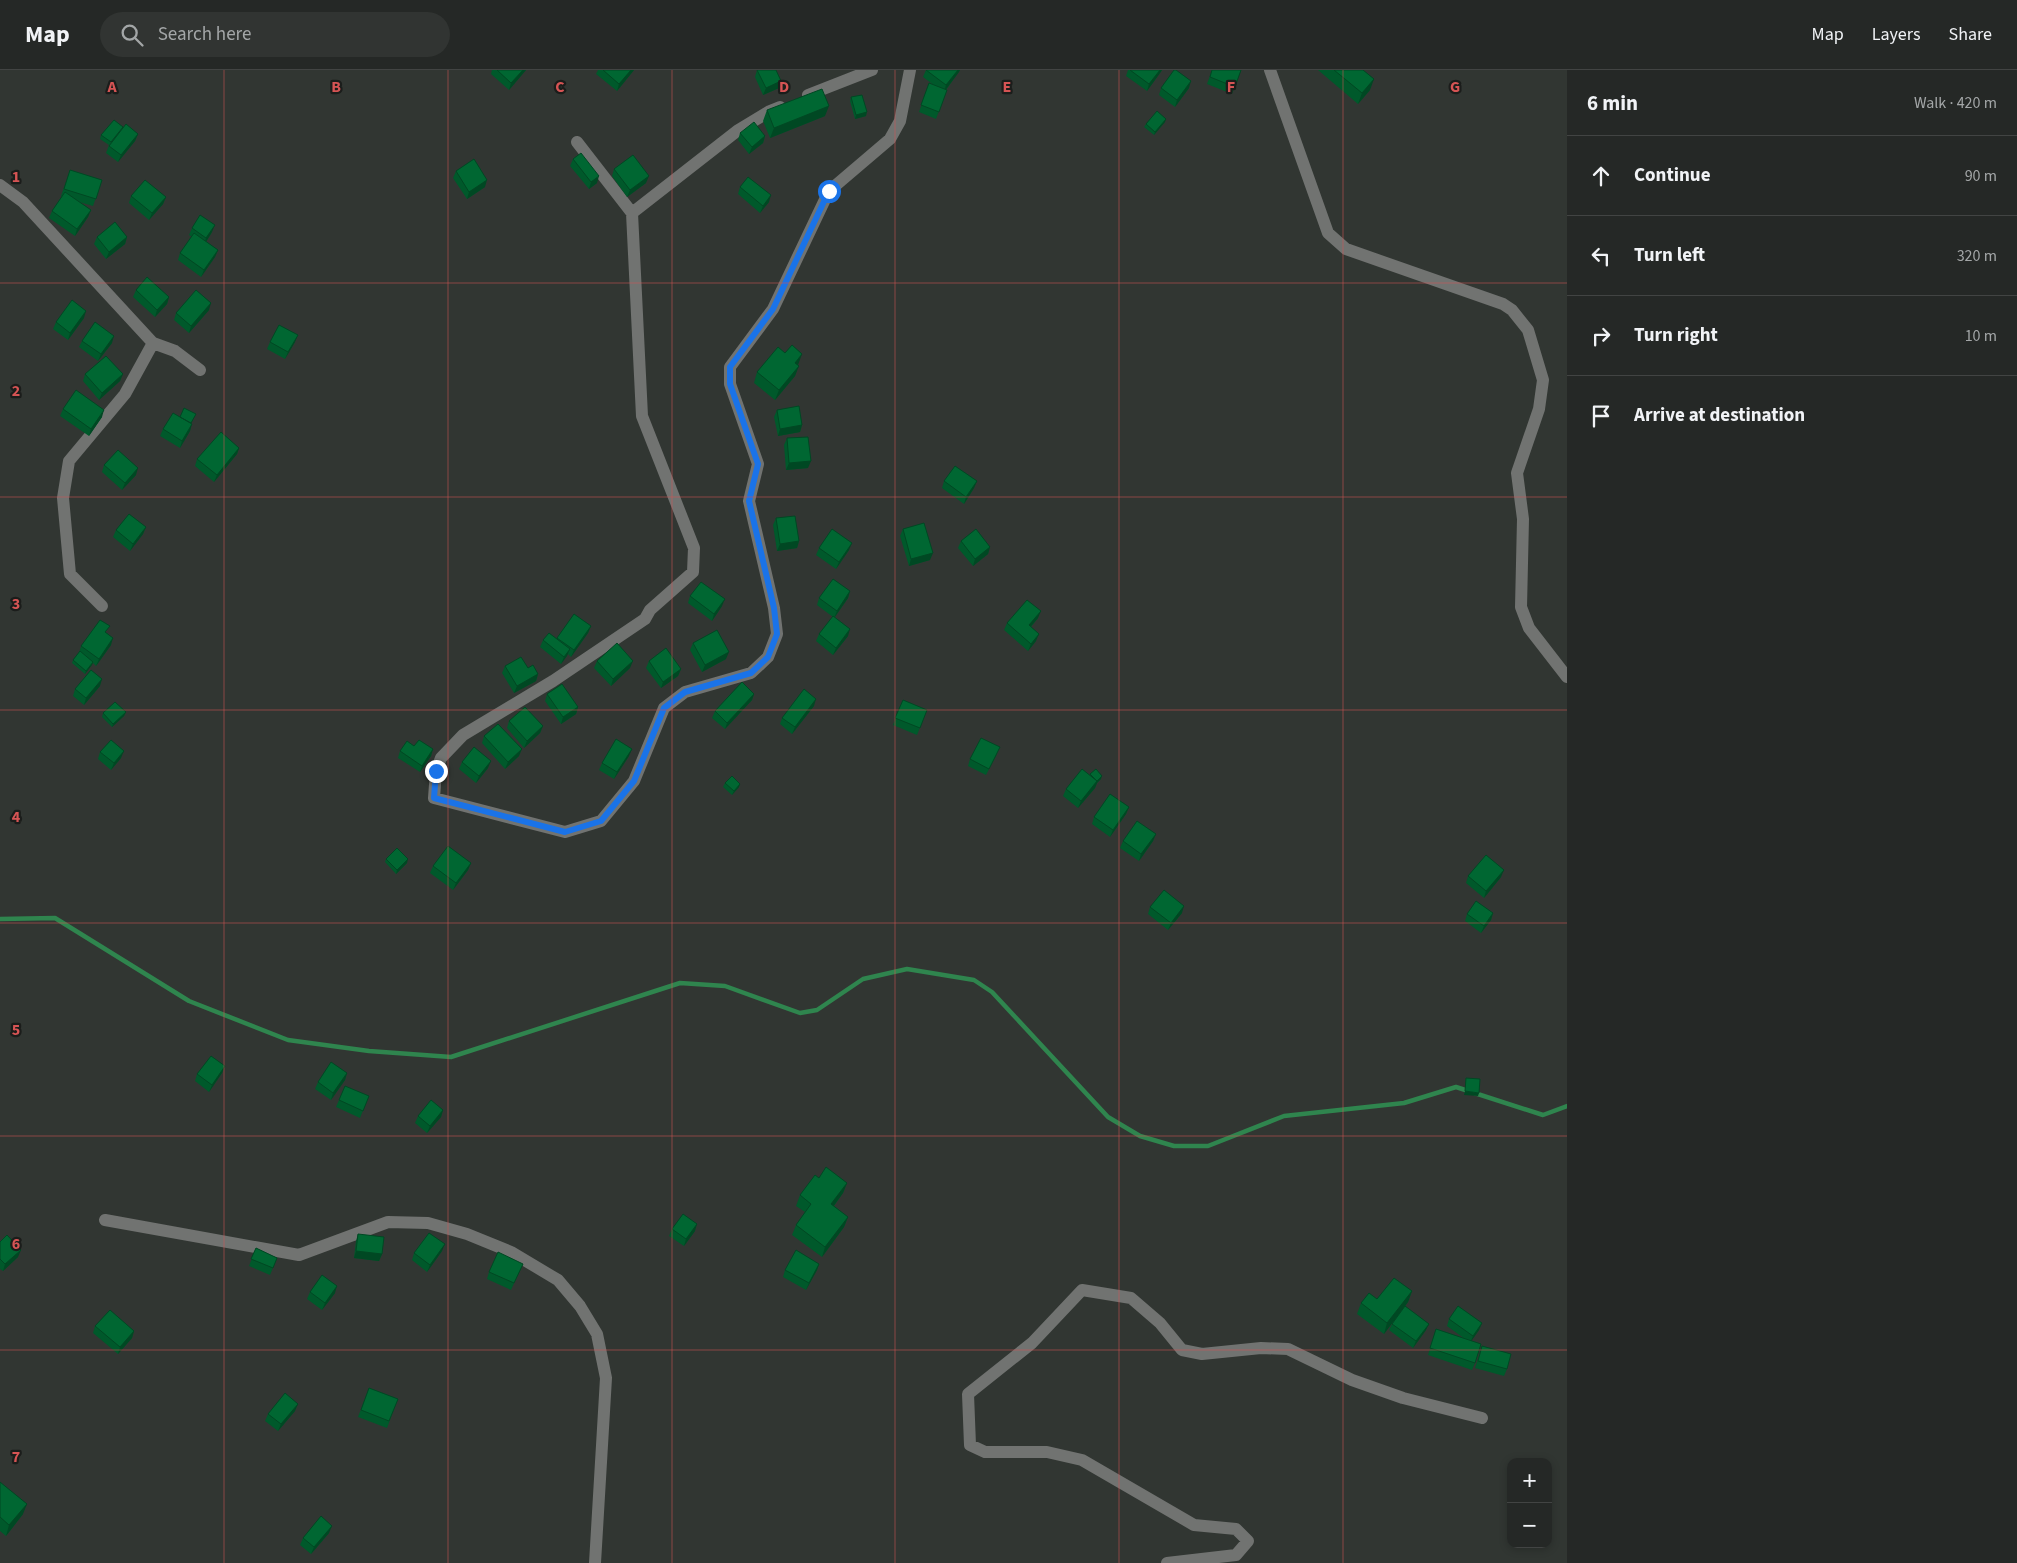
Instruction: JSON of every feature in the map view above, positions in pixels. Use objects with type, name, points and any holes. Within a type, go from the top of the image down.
[{"type":"street","points":[[632,213],[737,131],[770,111],[872,70]]},
{"type":"street","points":[[577,142],[632,213],[642,416],[694,548],[693,572],[650,610],[645,619],[553,681],[463,735],[441,758],[436,771],[434,798],[565,832],[601,821],[634,781],[664,708],[685,692],[751,673],[768,657],[777,634],[774,608],[749,501],[758,464],[730,384],[730,367],[773,309],[829,191],[890,139],[900,121],[910,70]]},
{"type":"street","points":[[1270,70],[1328,233],[1346,249],[1503,304],[1512,310],[1528,330],[1544,380],[1540,409],[1517,474],[1523,519],[1521,607],[1529,628],[1567,677]]},
{"type":"street","points":[[0,184],[23,202],[153,343],[175,351],[200,370]]},
{"type":"street","points":[[102,606],[70,574],[64,498],[69,461],[125,394],[153,343]]},
{"type":"street","points":[[105,1220],[298,1256],[388,1222],[428,1223],[467,1234],[511,1252],[558,1280],[580,1306],[597,1334],[606,1378],[594,1563]]},
{"type":"street","points":[[1168,1563],[1236,1555],[1248,1541],[1236,1529],[1194,1525],[1082,1460],[1047,1452],[986,1452],[970,1445],[968,1394],[1032,1343],[1082,1290],[1131,1298],[1160,1323],[1182,1350],[1202,1354],[1261,1348],[1288,1349],[1352,1380],[1403,1398],[1482,1418]]},
{"type":"building","points":[[497,70],[523,70],[511,83]]},
{"type":"building","points":[[603,70],[631,70],[619,84]]},
{"type":"building","points":[[757,70],[776,70],[781,81],[766,88]]},
{"type":"building","points":[[926,70],[958,70],[946,85]]},
{"type":"building","points":[[1130,70],[1160,70],[1149,84]]},
{"type":"building","points":[[1174,70],[1191,81],[1177,100],[1161,88]]},
{"type":"building","points":[[1212,70],[1241,70],[1235,87],[1210,77]]},
{"type":"building","points":[[1334,70],[1363,70],[1374,79],[1362,93]]},
{"type":"building","points":[[929,83],[947,90],[939,112],[921,105]]},
{"type":"building","points":[[822,89],[829,106],[774,128],[767,110]]},
{"type":"building","points":[[862,95],[867,112],[856,115],[851,97]]},
{"type":"building","points":[[1157,111],[1166,119],[1155,132],[1146,124]]},
{"type":"building","points":[[114,120],[123,127],[111,142],[101,135]]},
{"type":"building","points":[[754,122],[765,136],[752,147],[740,133]]},
{"type":"building","points":[[126,124],[138,134],[121,155],[109,146]]},
{"type":"building","points":[[581,153],[599,176],[591,182],[573,159]]},
{"type":"building","points":[[633,155],[649,176],[630,190],[614,169]]},
{"type":"building","points":[[474,159],[487,180],[469,192],[456,171]]},
{"type":"building","points":[[70,170],[102,180],[96,199],[64,189]]},
{"type":"building","points":[[748,177],[771,195],[763,206],[740,187]]},
{"type":"building","points":[[145,180],[166,197],[152,213],[131,196]]},
{"type":"building","points":[[65,192],[91,210],[77,229],[52,211]]},
{"type":"building","points":[[200,215],[215,225],[206,238],[192,228]]},
{"type":"building","points":[[115,222],[127,237],[109,252],[97,237]]},
{"type":"building","points":[[194,233],[218,250],[204,270],[180,253]]},
{"type":"building","points":[[147,277],[169,297],[157,310],[136,290]]},
{"type":"building","points":[[196,290],[211,303],[191,326],[176,313]]},
{"type":"building","points":[[72,300],[86,311],[70,333],[56,322]]},
{"type":"building","points":[[95,322],[114,336],[101,354],[82,341]]},
{"type":"building","points":[[279,325],[298,335],[288,352],[270,342]]},
{"type":"building","points":[[792,345],[802,354],[795,363],[799,366],[779,390],[757,372],[778,347],[785,353]]},
{"type":"building","points":[[106,356],[123,374],[102,393],[85,374]]},
{"type":"building","points":[[76,390],[104,410],[91,429],[63,409]]},
{"type":"building","points":[[799,406],[802,425],[780,429],[777,410]]},
{"type":"building","points":[[184,408],[196,414],[191,423],[180,417]]},
{"type":"building","points":[[173,413],[192,424],[182,441],[163,429]]},
{"type":"building","points":[[221,432],[239,448],[217,475],[197,459]]},
{"type":"building","points":[[808,437],[811,461],[789,463],[787,438]]},
{"type":"building","points":[[118,450],[138,468],[125,483],[104,465]]},
{"type":"building","points":[[955,466],[977,481],[966,497],[944,481]]},
{"type":"building","points":[[129,514],[146,527],[133,544],[116,530]]},
{"type":"building","points":[[795,516],[799,541],[780,544],[776,518]]},
{"type":"building","points":[[924,523],[933,553],[911,559],[903,529]]},
{"type":"building","points":[[832,529],[852,543],[839,562],[819,548]]},
{"type":"building","points":[[976,529],[990,547],[975,559],[961,541]]},
{"type":"building","points":[[833,579],[850,591],[837,611],[819,598]]},
{"type":"building","points":[[701,582],[725,599],[714,614],[690,596]]},
{"type":"building","points":[[1027,600],[1041,611],[1029,625],[1039,634],[1031,644],[1007,623]]},
{"type":"building","points":[[574,614],[591,626],[574,650],[557,638]]},
{"type":"building","points":[[833,616],[850,629],[836,648],[819,634]]},
{"type":"building","points":[[100,620],[110,626],[105,632],[113,638],[99,659],[81,646]]},
{"type":"building","points":[[717,630],[729,652],[705,665],[693,643]]},
{"type":"building","points":[[549,633],[570,649],[564,657],[543,640]]},
{"type":"building","points":[[617,643],[633,661],[613,679],[597,661]]},
{"type":"building","points":[[666,648],[681,669],[663,682],[649,661]]},
{"type":"building","points":[[80,651],[93,662],[86,671],[73,660]]},
{"type":"building","points":[[521,657],[528,668],[533,665],[538,674],[517,686],[505,666]]},
{"type":"building","points":[[91,670],[102,679],[86,698],[75,689]]},
{"type":"building","points":[[742,682],[754,694],[727,723],[715,711]]},
{"type":"building","points":[[562,684],[578,707],[563,717],[547,694]]},
{"type":"building","points":[[804,689],[816,699],[795,727],[782,718]]},
{"type":"building","points":[[903,700],[927,710],[920,728],[895,718]]},
{"type":"building","points":[[115,702],[126,712],[113,724],[103,713]]},
{"type":"building","points":[[525,707],[543,726],[527,741],[509,721]]},
{"type":"building","points":[[498,724],[522,749],[508,762],[484,736]]},
{"type":"building","points":[[981,738],[1000,747],[989,769],[970,759]]},
{"type":"building","points":[[616,739],[632,749],[617,772],[602,763]]},
{"type":"building","points":[[111,740],[124,751],[114,763],[100,752]]},
{"type":"building","points":[[419,740],[433,749],[422,766],[400,751],[407,741],[414,746]]},
{"type":"building","points":[[474,747],[491,761],[479,776],[462,762]]},
{"type":"building","points":[[1082,769],[1097,781],[1081,801],[1066,789]]},
{"type":"building","points":[[1096,769],[1102,776],[1097,781],[1090,774]]},
{"type":"building","points":[[732,776],[740,784],[734,791],[725,783]]},
{"type":"building","points":[[1110,794],[1129,807],[1113,830],[1094,817]]},
{"type":"building","points":[[1137,821],[1156,834],[1141,854],[1123,841]]},
{"type":"building","points":[[448,846],[471,863],[456,883],[433,866]]},
{"type":"building","points":[[397,848],[408,859],[397,870],[386,859]]},
{"type":"building","points":[[1486,855],[1504,870],[1486,891],[1468,876]]},
{"type":"building","points":[[1164,890],[1184,906],[1171,923],[1150,907]]},
{"type":"building","points":[[1476,901],[1493,913],[1484,926],[1467,914]]},
{"type":"building","points":[[211,1056],[225,1066],[212,1085],[197,1074]]},
{"type":"building","points":[[331,1062],[347,1073],[333,1093],[318,1082]]},
{"type":"building","points":[[1466,1078],[1480,1079],[1479,1093],[1465,1091]]},
{"type":"building","points":[[345,1086],[369,1096],[363,1111],[339,1100]]},
{"type":"building","points":[[431,1100],[443,1110],[430,1126],[418,1116]]},
{"type":"building","points":[[826,1167],[847,1183],[831,1204],[848,1217],[825,1247],[796,1225],[811,1204],[800,1195],[815,1175],[819,1178]]},
{"type":"building","points":[[683,1214],[697,1224],[686,1239],[672,1229]]},
{"type":"building","points":[[429,1233],[445,1244],[430,1265],[414,1253]]},
{"type":"building","points":[[358,1234],[384,1237],[382,1254],[356,1251]]},
{"type":"building","points":[[7,1235],[21,1250],[5,1264],[0,1259],[0,1242]]},
{"type":"building","points":[[256,1248],[277,1258],[273,1268],[251,1259]]},
{"type":"building","points":[[796,1250],[819,1264],[809,1283],[785,1270]]},
{"type":"building","points":[[498,1252],[523,1264],[514,1283],[489,1272]]},
{"type":"building","points":[[322,1275],[337,1286],[325,1303],[310,1292]]},
{"type":"building","points":[[1394,1278],[1412,1291],[1387,1323],[1361,1303],[1369,1293],[1377,1299]]},
{"type":"building","points":[[1405,1306],[1429,1324],[1416,1341],[1392,1324]]},
{"type":"building","points":[[1458,1306],[1482,1323],[1473,1336],[1449,1319]]},
{"type":"building","points":[[110,1310],[134,1331],[120,1347],[95,1326]]},
{"type":"building","points":[[1436,1329],[1481,1344],[1475,1363],[1430,1348]]},
{"type":"building","points":[[1482,1346],[1511,1354],[1507,1369],[1478,1361]]},
{"type":"building","points":[[369,1388],[398,1399],[389,1421],[361,1410]]},
{"type":"building","points":[[285,1393],[298,1404],[281,1424],[268,1414]]},
{"type":"building","points":[[0,1482],[27,1504],[9,1525],[0,1517]]},
{"type":"building","points":[[321,1516],[332,1526],[314,1547],[303,1538]]},
{"type":"waterway","points":[[0,919],[55,918],[189,1001],[288,1040],[369,1051],[451,1057],[680,983],[725,986],[800,1013],[817,1010],[863,979],[907,969],[974,980],[992,992],[1108,1117],[1140,1136],[1174,1146],[1208,1146],[1284,1116],[1404,1103],[1456,1087],[1543,1115],[1567,1106]]},
{"type":"route","points":[[436,771],[434,798],[565,832],[601,821],[634,781],[664,708],[685,692],[751,673],[768,657],[777,634],[774,608],[749,501],[758,464],[730,384],[730,367],[773,309],[829,191]]}]
